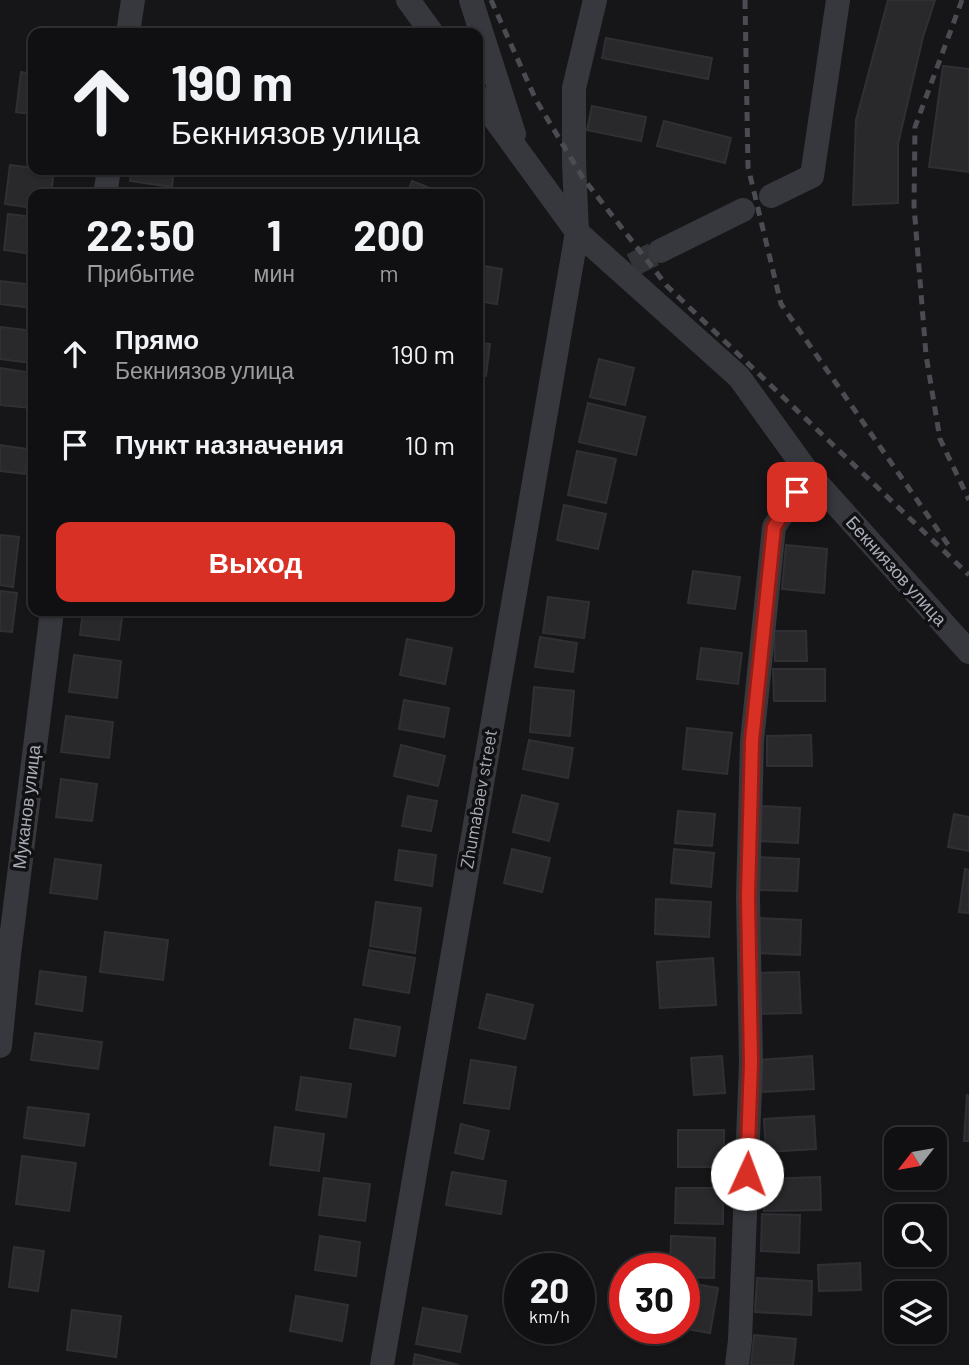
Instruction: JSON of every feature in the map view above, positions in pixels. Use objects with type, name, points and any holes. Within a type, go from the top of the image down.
[{"type":"street","points":[[129,28],[133,0]]},
{"type":"street","points":[[408,0],[428,28]]},
{"type":"street","points":[[471,0],[480,28]]},
{"type":"street","name":"Zhumabaev street","points":[[382,1365],[577,232],[575,88],[596,0]]},
{"type":"street","points":[[771,196],[811,176],[838,0]]},
{"type":"street","points":[[483,38],[520,155]]},
{"type":"street","name":"Бекниязов улица","points":[[483,103],[577,232],[626,268],[738,377],[809,474],[969,652]]},
{"type":"street","points":[[660,251],[743,210]]},
{"type":"street","points":[[737,1365],[741,1326],[751,1063],[748,897],[752,741],[774,527],[809,474]]},
{"type":"street","name":"Муканов улица","points":[[0,1046],[51,616]]},
{"type":"building","points":[[888,0],[935,0],[923,37],[898,144],[898,203],[853,205],[856,120]]},
{"type":"building","points":[[606,38],[712,58],[708,79],[602,58]]},
{"type":"building","points":[[943,66],[969,69],[969,172],[929,167]]},
{"type":"building","points":[[21,72],[28,73],[28,113],[16,112]]},
{"type":"building","points":[[592,106],[646,117],[641,141],[587,130]]},
{"type":"building","points":[[664,121],[731,138],[725,163],[657,146]]},
{"type":"building","points":[[10,165],[28,167],[28,175],[53,175],[52,189],[28,189],[28,207],[5,204]]},
{"type":"building","points":[[131,175],[173,175],[172,187],[130,181]]},
{"type":"building","points":[[412,181],[432,189],[409,189]]},
{"type":"building","points":[[8,214],[28,216],[28,253],[4,250]]},
{"type":"building","points":[[483,266],[502,269],[497,304],[483,302]]},
{"type":"building","points":[[0,281],[28,284],[28,307],[0,304]]},
{"type":"building","points":[[0,327],[28,330],[28,362],[0,359]]},
{"type":"building","points":[[483,343],[490,344],[486,376],[483,376]]},
{"type":"building","points":[[599,359],[634,368],[625,405],[590,397]]},
{"type":"building","points":[[0,368],[28,372],[28,408],[0,405]]},
{"type":"building","points":[[588,403],[645,417],[636,455],[579,442]]},
{"type":"building","points":[[0,445],[28,449],[25,474],[0,471]]},
{"type":"building","points":[[577,451],[616,459],[606,503],[568,495]]},
{"type":"building","points":[[564,505],[606,514],[598,549],[557,540]]},
{"type":"building","points":[[0,535],[19,537],[13,587],[0,585]]},
{"type":"building","points":[[786,545],[827,549],[824,593],[782,589]]},
{"type":"building","points":[[693,571],[740,577],[735,609],[688,603]]},
{"type":"building","points":[[0,591],[17,593],[12,632],[0,631]]},
{"type":"building","points":[[548,597],[589,602],[584,638],[543,633]]},
{"type":"building","points":[[82,616],[122,616],[119,640],[80,635]]},
{"type":"building","points":[[774,631],[806,631],[807,661],[775,661]]},
{"type":"building","points":[[540,637],[577,643],[573,672],[535,667]]},
{"type":"building","points":[[407,639],[452,648],[445,684],[400,675]]},
{"type":"building","points":[[701,648],[742,653],[738,684],[697,679]]},
{"type":"building","points":[[74,655],[121,661],[117,698],[69,692]]},
{"type":"building","points":[[773,669],[825,669],[825,701],[774,701]]},
{"type":"building","points":[[534,687],[574,691],[570,736],[530,732]]},
{"type":"building","points":[[404,700],[449,708],[444,737],[399,729]]},
{"type":"building","points":[[66,716],[113,722],[109,758],[61,752]]},
{"type":"building","points":[[687,728],[732,733],[727,774],[683,769]]},
{"type":"building","points":[[811,735],[812,766],[767,766],[767,736]]},
{"type":"building","points":[[529,740],[573,748],[568,778],[523,769]]},
{"type":"building","points":[[401,745],[445,756],[438,786],[394,776]]},
{"type":"building","points":[[61,779],[97,784],[92,821],[56,817]]},
{"type":"building","points":[[522,795],[558,804],[549,841],[513,832]]},
{"type":"building","points":[[408,796],[437,801],[431,831],[402,826]]},
{"type":"building","points":[[760,806],[800,808],[798,843],[758,841]]},
{"type":"building","points":[[678,811],[715,814],[712,846],[675,843]]},
{"type":"building","points":[[954,814],[969,817],[969,851],[948,847]]},
{"type":"building","points":[[512,849],[550,858],[542,892],[504,883]]},
{"type":"building","points":[[674,849],[714,853],[711,887],[671,883]]},
{"type":"building","points":[[399,850],[436,855],[432,886],[395,880]]},
{"type":"building","points":[[759,857],[799,859],[797,891],[758,890]]},
{"type":"building","points":[[55,859],[101,865],[97,899],[50,893]]},
{"type":"building","points":[[965,869],[969,870],[969,913],[959,912]]},
{"type":"building","points":[[656,899],[711,902],[709,937],[655,934]]},
{"type":"building","points":[[376,902],[421,908],[415,953],[370,946]]},
{"type":"building","points":[[758,918],[801,920],[800,955],[757,953]]},
{"type":"building","points":[[105,932],[168,940],[163,980],[100,972]]},
{"type":"building","points":[[369,950],[415,958],[409,993],[363,985]]},
{"type":"building","points":[[713,958],[716,1005],[660,1008],[657,962]]},
{"type":"building","points":[[40,971],[86,977],[82,1011],[36,1004]]},
{"type":"building","points":[[799,972],[801,1013],[756,1014],[754,973]]},
{"type":"building","points":[[487,994],[533,1005],[525,1039],[479,1028]]},
{"type":"building","points":[[355,1019],[400,1027],[395,1056],[350,1048]]},
{"type":"building","points":[[35,1033],[102,1042],[98,1069],[31,1060]]},
{"type":"building","points":[[722,1056],[725,1093],[694,1095],[691,1058]]},
{"type":"building","points":[[812,1056],[814,1089],[761,1092],[758,1060]]},
{"type":"building","points":[[471,1060],[516,1067],[509,1109],[464,1103]]},
{"type":"building","points":[[301,1077],[351,1084],[346,1117],[296,1110]]},
{"type":"building","points":[[967,1095],[969,1141],[964,1141]]},
{"type":"building","points":[[28,1107],[89,1114],[84,1146],[24,1138]]},
{"type":"building","points":[[814,1116],[816,1149],[766,1152],[764,1119]]},
{"type":"building","points":[[461,1124],[489,1131],[483,1159],[455,1153]]},
{"type":"building","points":[[275,1127],[324,1134],[319,1171],[270,1165]]},
{"type":"building","points":[[678,1130],[724,1130],[724,1167],[678,1167]]},
{"type":"building","points":[[22,1156],[76,1163],[69,1211],[16,1204]]},
{"type":"building","points":[[452,1172],[506,1181],[501,1214],[446,1205]]},
{"type":"building","points":[[820,1177],[821,1210],[764,1211],[764,1179]]},
{"type":"building","points":[[324,1178],[370,1184],[365,1221],[319,1215]]},
{"type":"building","points":[[676,1188],[723,1188],[723,1224],[675,1223]]},
{"type":"building","points":[[762,1214],[800,1215],[799,1253],[761,1251]]},
{"type":"building","points":[[320,1236],[360,1242],[356,1276],[315,1270]]},
{"type":"building","points":[[671,1236],[715,1238],[714,1278],[700,1278],[700,1253],[670,1253]]},
{"type":"building","points":[[14,1247],[44,1251],[38,1291],[9,1287]]},
{"type":"building","points":[[860,1263],[861,1290],[819,1291],[818,1265]]},
{"type":"building","points":[[757,1278],[812,1281],[811,1315],[755,1312]]},
{"type":"building","points":[[700,1285],[718,1288],[710,1333],[700,1331]]},
{"type":"building","points":[[296,1296],[348,1305],[342,1341],[290,1331]]},
{"type":"building","points":[[423,1308],[467,1316],[460,1352],[416,1344]]},
{"type":"building","points":[[72,1310],[121,1316],[116,1357],[67,1350]]},
{"type":"building","points":[[754,1335],[796,1339],[793,1365],[751,1365]]},
{"type":"building","points":[[415,1354],[459,1365],[413,1365]]},
{"type":"tunnel","points":[[632,265],[660,251]]},
{"type":"railway","points":[[491,0],[536,100],[583,178],[667,286],[969,575]]},
{"type":"railway","points":[[745,0],[748,167],[781,304],[951,549]]},
{"type":"railway","points":[[962,0],[915,127],[914,206],[926,355],[940,439],[969,500]]},
{"type":"route","points":[[747,1174],[751,1063],[748,897],[752,741],[774,527],[797,492]]}]
